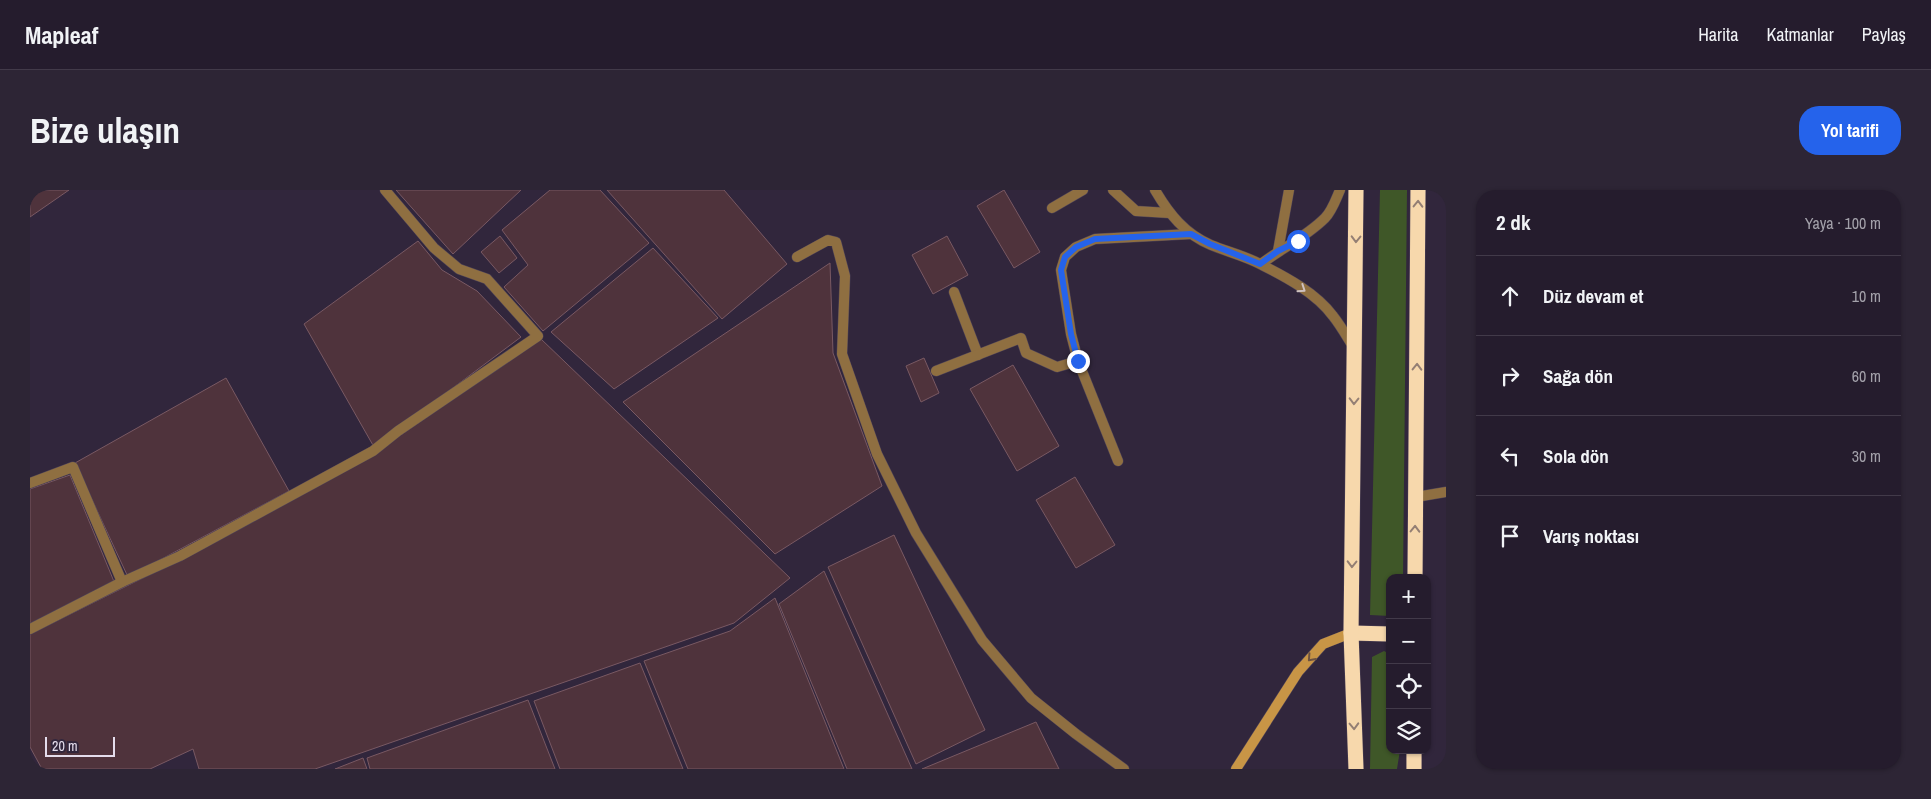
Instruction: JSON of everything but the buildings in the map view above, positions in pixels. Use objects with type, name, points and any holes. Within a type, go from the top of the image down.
[{"type":"highway","points":[[1356,190],[1351,633],[1356,769]]},
{"type":"highway","points":[[1415,574],[1418,190]]},
{"type":"highway","points":[[1351,633],[1386,634]]},
{"type":"highway","points":[[1414,754],[1414,769]]},
{"type":"main road","points":[[1236,769],[1298,672],[1323,644],[1351,633]]},
{"type":"street","points":[[30,629],[122,582],[180,556],[374,452],[398,431],[538,336],[487,279],[459,269],[434,248],[385,190]]},
{"type":"street","points":[[1052,208],[1083,190]]},
{"type":"street","points":[[1113,190],[1136,212],[1169,213]]},
{"type":"street","points":[[1155,190],[1169,213],[1191,234],[1210,244],[1260,264],[1317,299],[1332,314],[1355,350]]},
{"type":"street","points":[[1278,251],[1289,190]]},
{"type":"street","points":[[1260,264],[1278,251],[1298,241],[1326,217],[1340,190]]},
{"type":"street","points":[[1118,461],[1078,361],[1071,334],[1061,270],[1065,257],[1076,247],[1095,239],[1191,234]]},
{"type":"street","points":[[796,257],[828,240],[836,242],[845,276],[842,354],[877,454],[916,533],[982,640],[1031,698],[1124,769]]},
{"type":"street","points":[[954,292],[978,355]]},
{"type":"street","points":[[936,371],[1021,338],[1026,353],[1058,367],[1078,361]]},
{"type":"street","points":[[30,482],[73,467],[122,582]]},
{"type":"street","points":[[1416,497],[1446,492]]},
{"type":"green space","points":[[1380,190],[1407,190],[1403,574],[1386,574],[1386,616],[1370,615]]},
{"type":"green space","points":[[1384,651],[1386,652],[1386,754],[1399,754],[1397,769],[1370,769],[1372,657]]},
{"type":"route","points":[[1078,361],[1071,334],[1061,270],[1065,257],[1076,247],[1095,239],[1141,235],[1191,234],[1210,244],[1260,264],[1278,251],[1298,241]]}]
